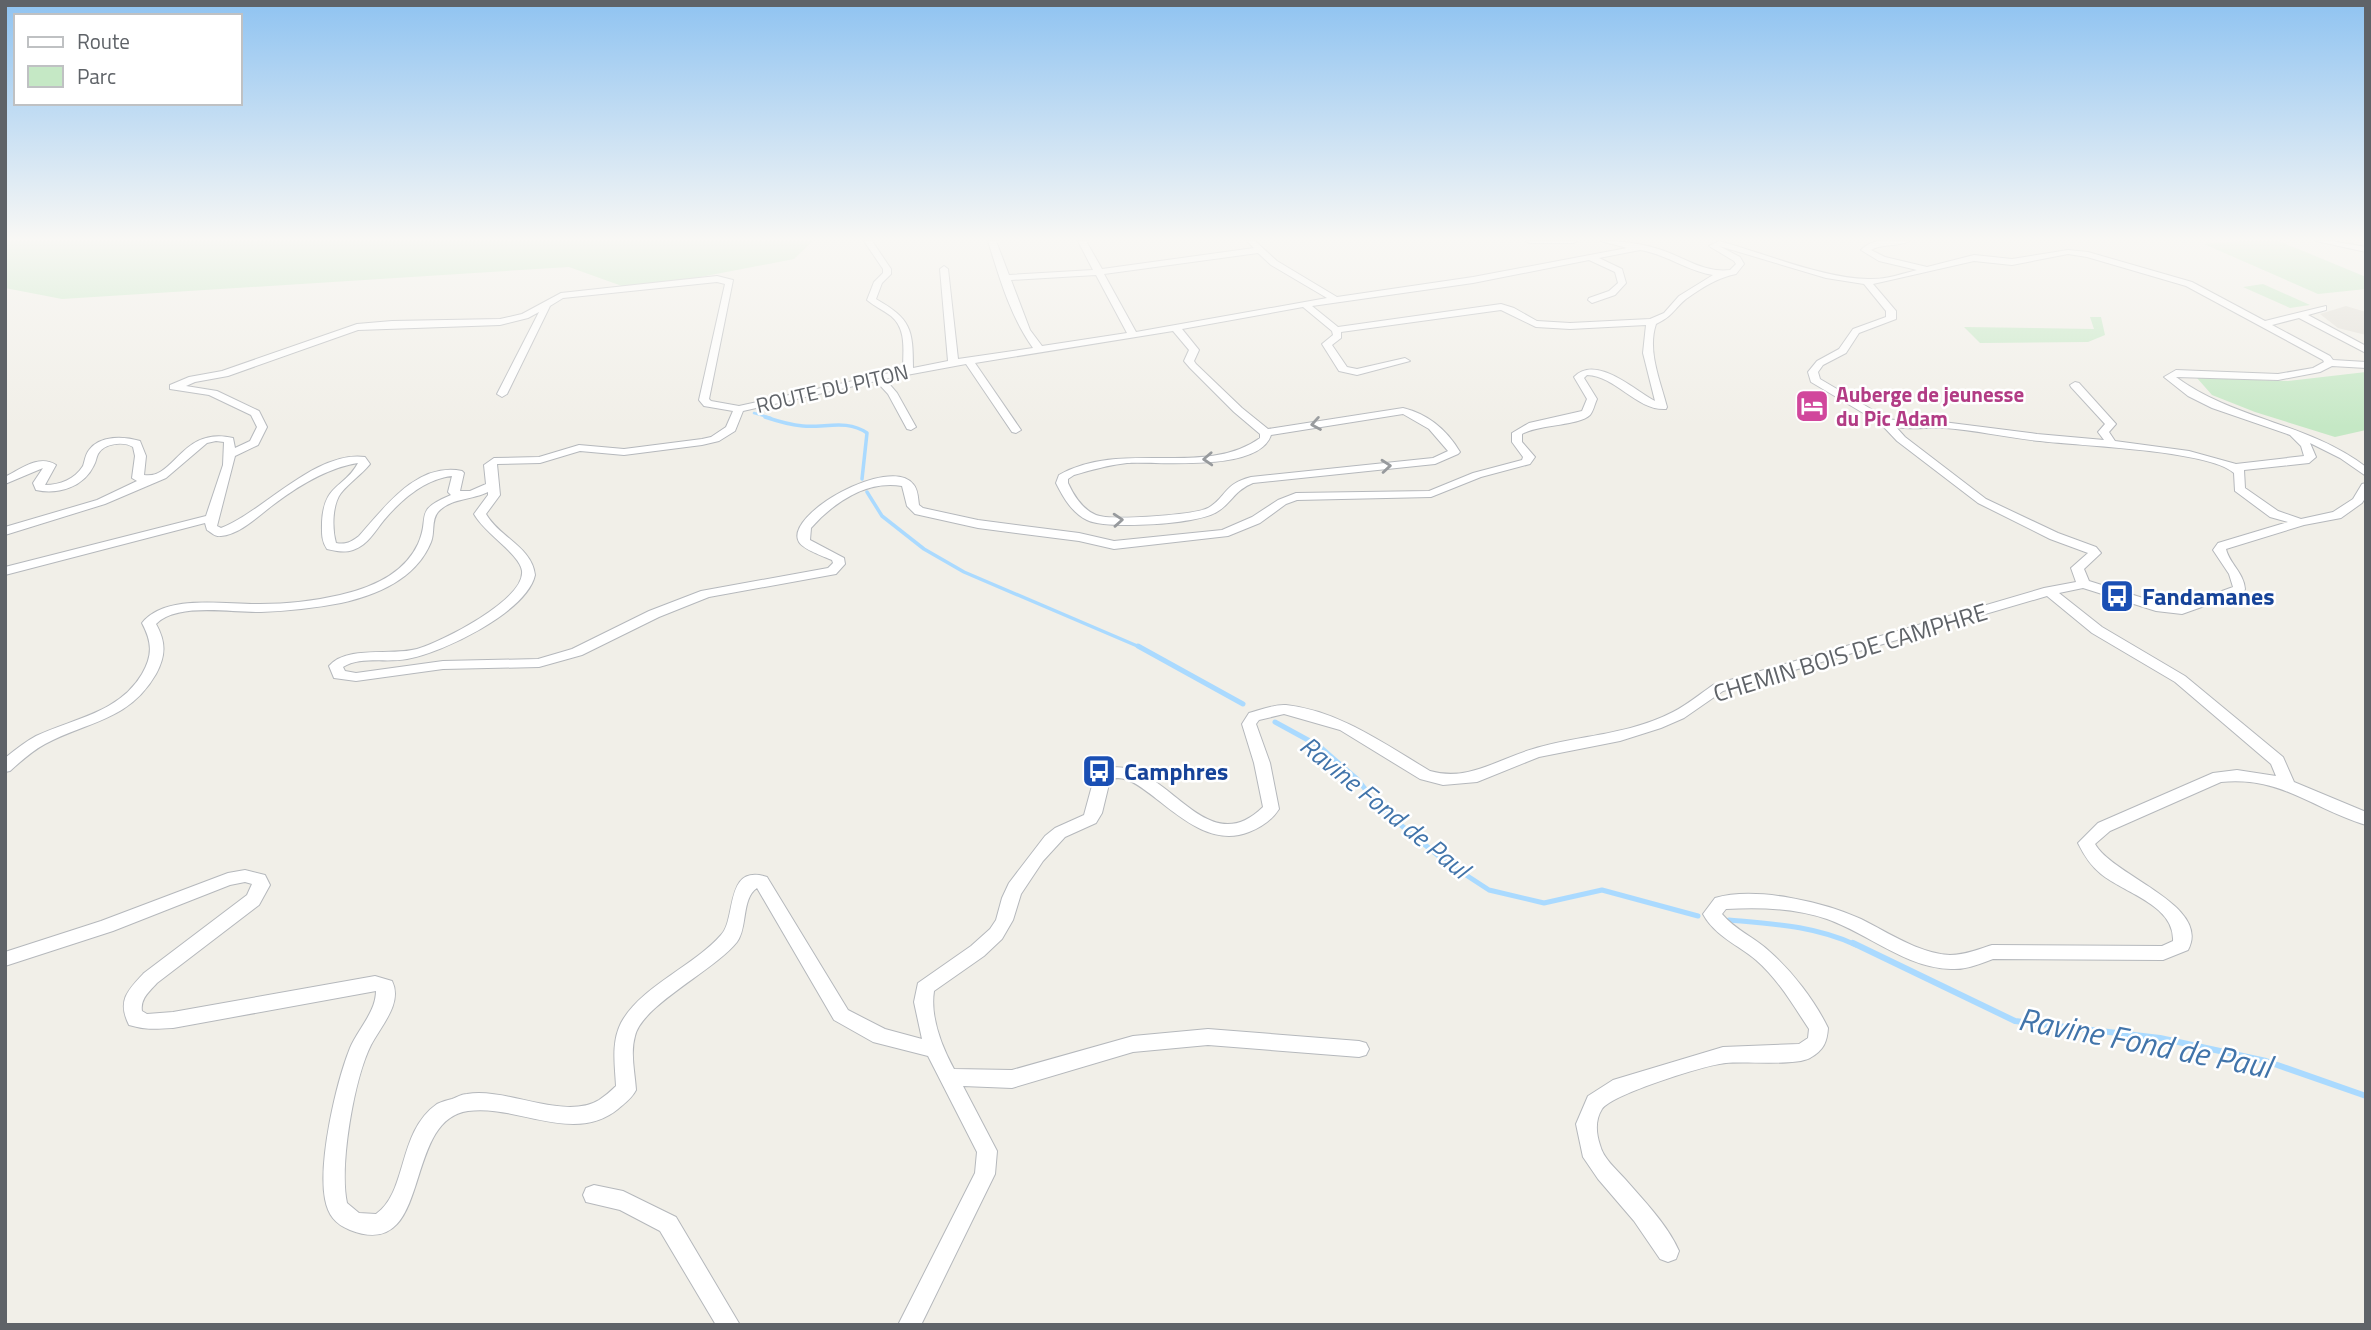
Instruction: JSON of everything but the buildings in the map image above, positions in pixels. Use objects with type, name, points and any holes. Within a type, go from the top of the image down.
[{"type":"street","points":[[725,303],[704,400],[708,404],[739,409]]},
{"type":"street","points":[[877,303],[898,315],[908,334],[908,371]]},
{"type":"street","points":[[947,303],[953,363]]},
{"type":"street","points":[[1014,303],[1025,330],[1040,349]]},
{"type":"street","points":[[1116,303],[1133,335]]},
{"type":"street","name":"ROUTE DU PITON","points":[[492,485],[490,465],[494,461],[540,460],[579,448],[624,452],[702,442],[715,439],[731,429],[739,409],[878,377],[1311,303]]},
{"type":"street","points":[[1336,330],[1501,307],[1512,309],[1525,321],[1536,324],[1570,326],[1652,322],[1667,315],[1678,303]]},
{"type":"street","points":[[1884,303],[1891,311],[1891,319],[1856,331],[1843,351],[1820,363],[1813,372],[1815,380],[1884,421],[1901,439],[1982,501],[2061,539],[2092,550],[2095,553],[2092,557],[2077,568],[2078,577],[2084,584]]},
{"type":"street","points":[[2224,303],[2327,358],[2330,363]]},
{"type":"street","points":[[502,394],[546,307],[545,304]]},
{"type":"street","points":[[229,455],[254,443],[262,427],[255,413],[196,388],[174,387],[193,379],[225,374],[357,327],[500,322],[525,316],[545,304]]},
{"type":"street","points":[[1305,304],[1336,330],[1338,335],[1327,344],[1343,369],[1357,372],[1405,361]]},
{"type":"street","points":[[2265,324],[2323,308]]},
{"type":"street","points":[[2299,314],[2366,350]]},
{"type":"street","points":[[5,767],[40,741],[115,711],[138,692],[159,653],[158,643],[149,623],[161,612],[185,608],[259,608],[307,604],[347,598],[377,588],[399,575],[416,558],[425,542],[427,519],[431,512],[459,496],[470,495],[492,485],[494,495],[480,514],[489,530],[523,558],[528,569],[525,584],[517,596],[478,626],[445,644],[394,657],[346,660],[336,666],[339,674],[356,677],[443,666],[539,663],[577,652],[686,600],[727,589],[832,571],[839,564],[838,558],[805,542],[805,527],[827,505],[845,494],[876,482],[906,483],[915,509],[978,524],[1079,537],[1108,545],[1224,533],[1256,520],[1282,502],[1297,497],[1431,494],[1485,472],[1521,464],[1529,457],[1517,442],[1517,433],[1531,426],[1564,422],[1586,413],[1592,399],[1579,377],[1589,371],[1598,372],[1644,401],[1662,407],[1648,343],[1647,331],[1652,322]]},
{"type":"street","points":[[1175,327],[1194,350],[1189,361],[1193,366],[1266,433],[1403,411],[1420,417],[1450,444],[1454,452],[1435,461],[1251,480],[1232,487],[1212,510],[1193,515],[1093,520],[1082,513],[1062,483],[1063,477],[1070,472],[1125,460],[1225,457],[1261,443],[1266,433]]},
{"type":"street","points":[[968,360],[1016,430]]},
{"type":"street","points":[[2366,365],[2330,363],[2311,371],[2272,376],[2169,377],[2188,391],[2233,412],[2291,429],[2330,446],[2366,473]]},
{"type":"street","points":[[878,377],[892,393],[911,427]]},
{"type":"street","points":[[2075,385],[2110,425],[2103,432],[2111,443]]},
{"type":"street","points":[[1884,421],[1910,427],[1946,425],[2038,438],[2111,443],[2181,452],[2235,467],[2296,463],[2308,459],[2310,454],[2306,445],[2291,429]]},
{"type":"street","points":[[5,531],[101,502],[173,467],[194,446],[207,439],[221,437],[229,440],[229,455],[227,480],[211,518],[213,531],[219,533],[235,527],[276,498],[334,464],[348,460],[360,459],[363,464],[330,498],[327,540],[331,546],[339,549],[359,543],[368,537],[378,520],[394,503],[438,475],[458,473],[459,478],[453,486],[454,492],[459,496]]},
{"type":"street","points":[[5,481],[29,467],[46,464],[50,465],[39,484],[40,488],[59,487],[81,475],[94,451],[111,442],[124,440],[136,443],[139,447],[141,458],[138,478],[153,479]]},
{"type":"street","points":[[2235,467],[2240,471],[2239,489],[2274,514],[2302,522]]},
{"type":"street","name":"CHEMIN BOIS DE CAMPHRE","points":[[909,1325],[985,1174],[987,1151],[934,1050],[923,1002],[925,988],[946,970],[979,950],[1003,924],[1012,894],[1044,848],[1060,832],[1089,820],[1095,811],[1099,782],[1113,772],[1130,774],[1202,825],[1222,832],[1238,830],[1254,824],[1271,809],[1262,763],[1249,724],[1254,716],[1284,709],[1345,727],[1425,775],[1443,780],[1477,777],[1536,753],[1620,736],[1656,725],[1679,715],[1718,688],[2049,591],[2084,584],[2161,608],[2191,608],[2239,589],[2239,579],[2221,556],[2219,550],[2222,546],[2345,511],[2358,500],[2366,486]]},
{"type":"street","points":[[5,571],[211,518]]},
{"type":"street","points":[[2049,591],[2097,630],[2179,679],[2278,761],[2288,786]]},
{"type":"street","points":[[1668,1251],[1590,1150],[1586,1124],[1595,1102],[1620,1086],[1723,1055],[1804,1052],[1817,1042],[1819,1028],[1787,981],[1763,956],[1722,929],[1712,914],[1721,903],[1759,900],[1823,911],[1928,958],[1950,962],[1970,960],[1992,952],[2163,953],[2182,945],[2186,933],[2182,921],[2089,855],[2086,844],[2104,827],[2218,777],[2246,774],[2288,786],[2366,819]]},
{"type":"street","points":[[5,959],[107,926],[228,879],[245,876],[259,879],[261,885],[253,900],[156,973],[139,990],[132,1003],[132,1012],[136,1019],[147,1022],[173,1020],[375,983],[385,986],[387,995],[359,1050],[334,1162],[335,1205],[349,1219],[369,1225],[390,1218],[398,1207],[425,1130],[441,1113],[458,1103],[479,1100],[556,1115],[575,1116],[609,1106],[619,1099],[626,1090],[624,1048],[632,1018],[701,965],[733,933],[736,909],[745,888],[755,881],[761,881],[769,893],[841,1015],[880,1037],[934,1050]]},
{"type":"street","points":[[947,1077],[1012,1079],[1133,1044],[1208,1037],[1359,1049]]},
{"type":"street","points":[[594,1195],[623,1201],[668,1224],[729,1325]]},
{"type":"shaded area","points":[[2346,306],[2366,312],[2366,335],[2338,328],[2320,314]]},
{"type":"green space","points":[[2279,303],[2310,305],[2290,308]]},
{"type":"green space","points":[[2090,317],[2101,317],[2105,335],[2088,342],[1980,343],[1964,327],[2094,329]]},
{"type":"green space","points":[[2366,372],[2366,430],[2335,437],[2255,412],[2212,395],[2197,378],[2288,381]]},
{"type":"waterway","name":"Ravine Fond de Paul","points":[[754,413],[771,418]]},
{"type":"waterway","name":"Ravine Fond de Paul","points":[[765,417],[798,425],[852,426],[867,433],[862,479]]},
{"type":"waterway","name":"Ravine Fond de Paul","points":[[867,492],[882,516],[924,549],[964,572],[1140,647]]},
{"type":"waterway","name":"Ravine Fond de Paul","points":[[1140,647],[1243,704]]},
{"type":"waterway","name":"Ravine Fond de Paul","points":[[1275,722],[1319,746],[1358,780],[1380,808],[1446,862],[1489,890],[1544,903],[1602,890],[1698,916]]},
{"type":"waterway","name":"Ravine Fond de Paul","points":[[1729,920],[1810,930],[1856,945]]},
{"type":"waterway","name":"Ravine Fond de Paul","points":[[1853,943],[2015,1021],[2160,1038],[2266,1061],[2366,1096]]},
{"type":"place","name":"Auberge de jeunesse du Pic Adam","points":[[1812,406]]},
{"type":"place","name":"Fandamanes","points":[[2117,596]]},
{"type":"place","name":"Camphres","points":[[1099,771]]}]
